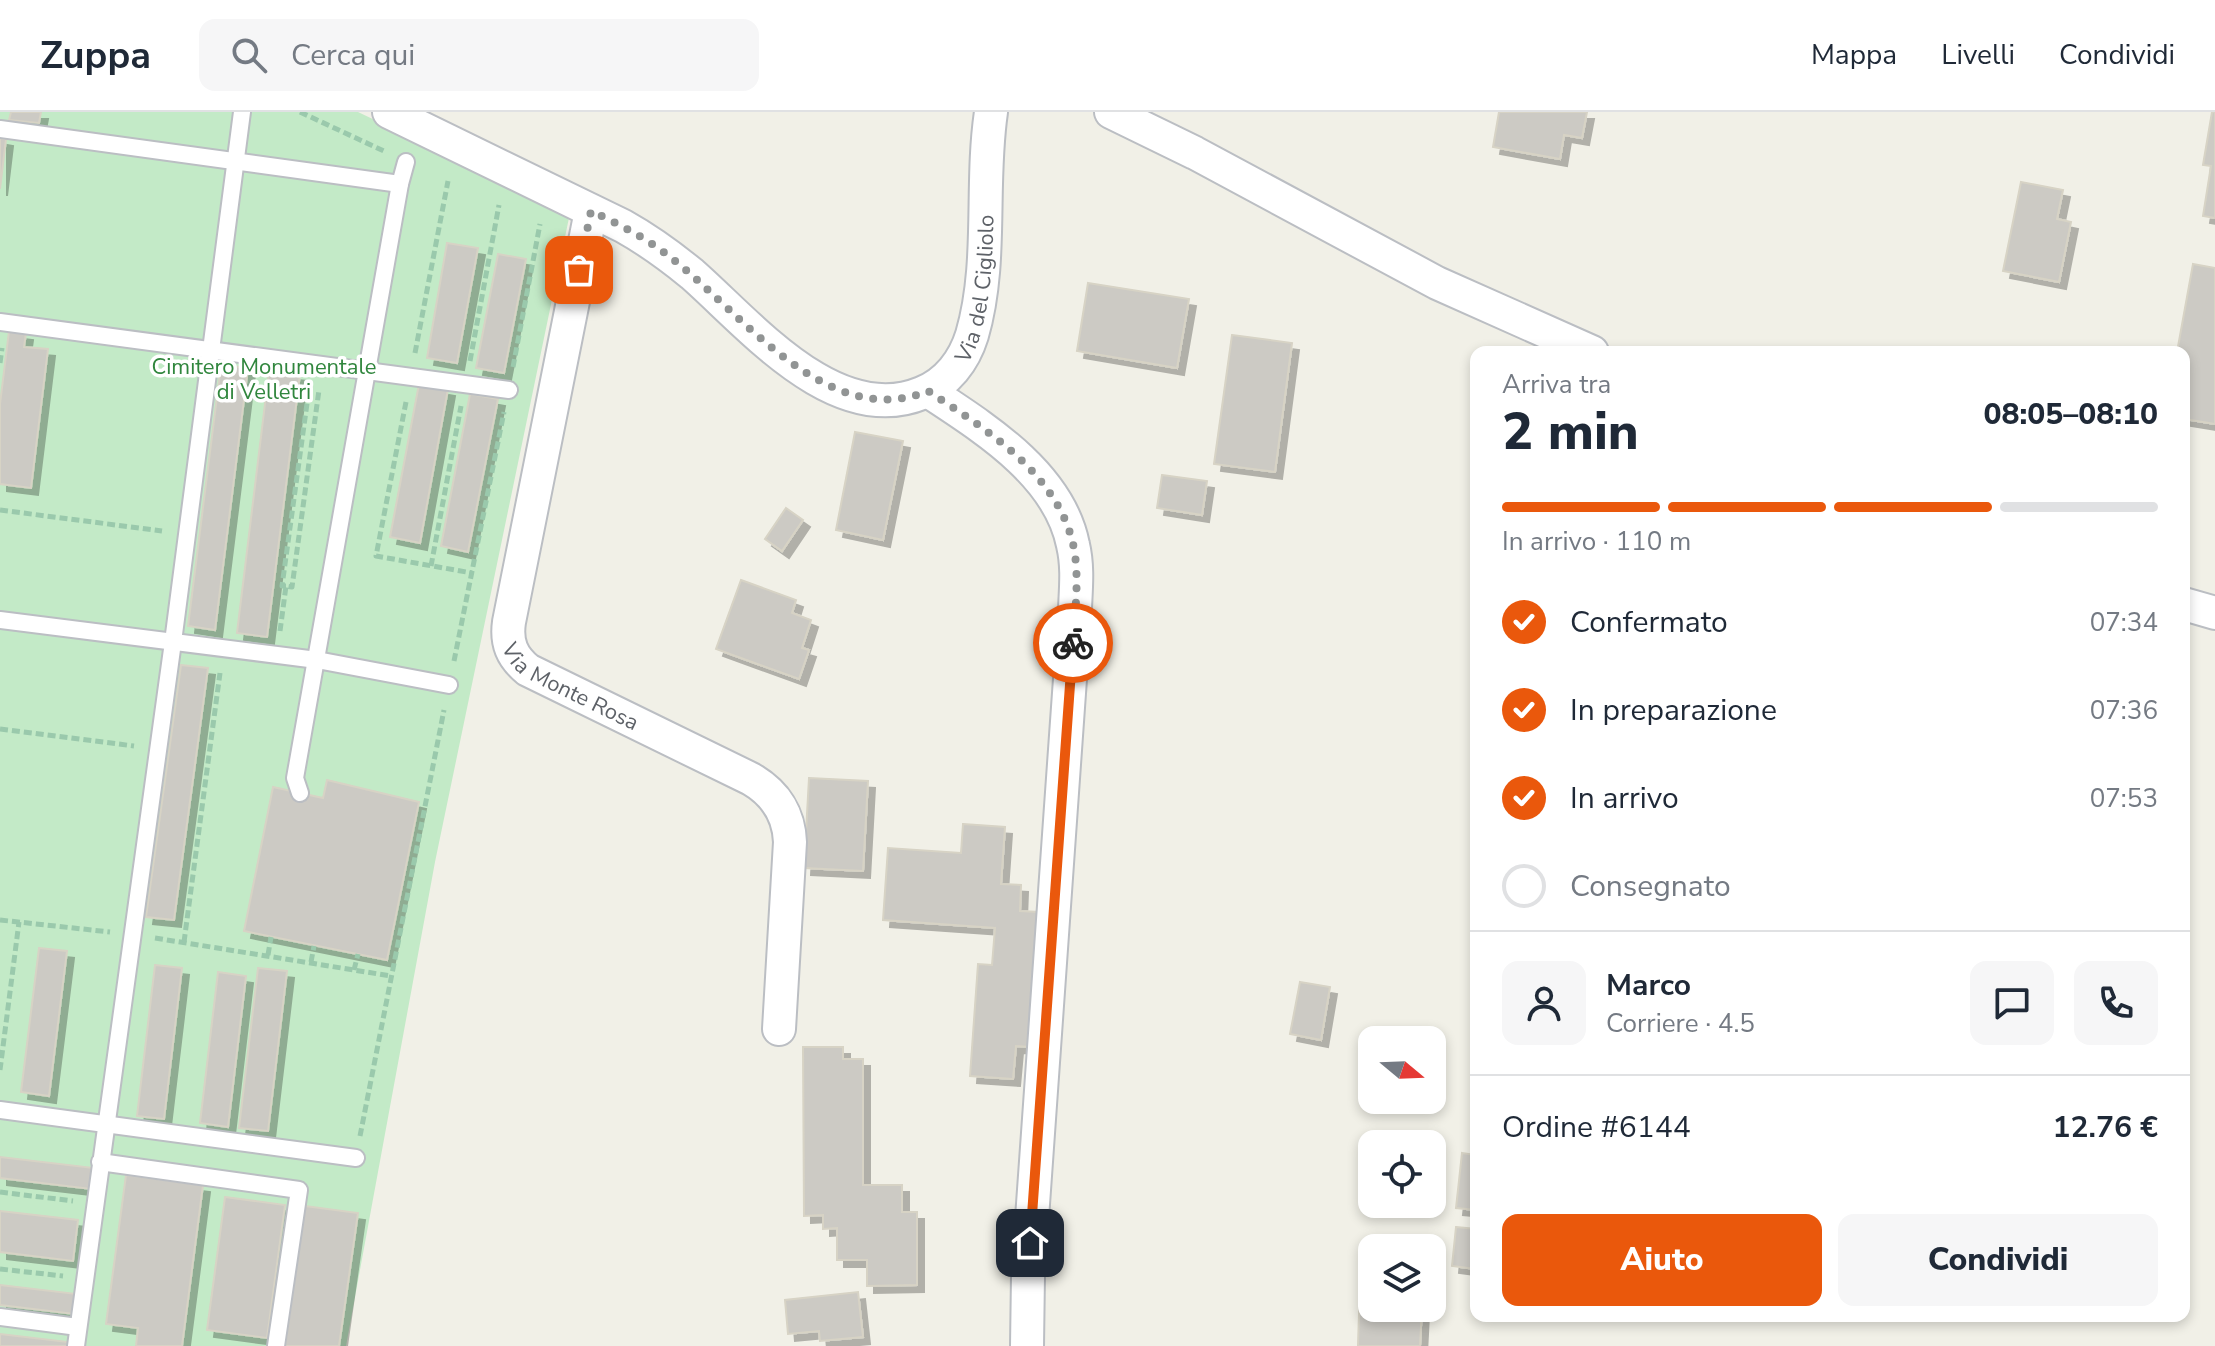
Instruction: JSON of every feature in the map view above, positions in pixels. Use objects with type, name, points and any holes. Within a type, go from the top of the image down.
[{"type":"street","points":[[389,112],[656,245],[776,351],[816,379],[870,399],[907,398],[928,391],[984,429],[1035,475],[1062,512],[1074,547],[1075,608],[1027,1293],[1027,1346]]},
{"type":"street","points":[[1111,112],[1195,153],[1437,283],[1579,346]]},
{"type":"street","name":"Via del Cigliolo","points":[[928,391],[955,368],[968,344],[975,321],[983,271],[991,115]]},
{"type":"street","name":"Via Monte Rosa","points":[[591,211],[509,622],[511,652],[528,670],[751,779],[765,788],[778,803],[788,824],[790,842],[779,1029]]},
{"type":"street","points":[[2190,606],[2215,613]]},
{"type":"lane","points":[[76,1346],[242,112]]},
{"type":"lane","points":[[0,129],[400,184]]},
{"type":"lane","points":[[300,793],[295,778],[406,162]]},
{"type":"lane","points":[[0,322],[509,390]]},
{"type":"lane","points":[[0,620],[277,654],[449,685]]},
{"type":"lane","points":[[0,1110],[356,1158]]},
{"type":"lane","points":[[100,1162],[299,1190],[276,1346]]},
{"type":"lane","points":[[0,1317],[78,1327]]},
{"type":"path","points":[[300,112],[461,187]]},
{"type":"path","points":[[448,181],[376,556],[472,573]]},
{"type":"path","points":[[486,199],[513,211]]},
{"type":"path","points":[[356,1158],[540,223],[527,217]]},
{"type":"path","points":[[317,364],[292,587],[282,586],[317,364]]},
{"type":"path","points":[[0,510],[187,534]]},
{"type":"path","points":[[277,654],[286,586]]},
{"type":"path","points":[[184,942],[224,648]]},
{"type":"path","points":[[0,729],[158,750]]},
{"type":"path","points":[[0,920],[184,942],[391,976]]},
{"type":"path","points":[[0,1070],[19,922]]},
{"type":"path","points":[[268,955],[271,937]]},
{"type":"path","points":[[311,962],[314,946]]},
{"type":"path","points":[[354,970],[358,954]]},
{"type":"path","points":[[0,1192],[94,1204]]},
{"type":"path","points":[[0,1269],[84,1279]]},
{"type":"green space","name":"Cimitero Monumentale di Velletri","points":[[0,112],[358,112],[570,213],[435,862],[346,1346],[0,1346]]},
{"type":"building","points":[[11,112],[41,112],[39,123],[9,120]]},
{"type":"building","points":[[1499,112],[1587,112],[1582,138],[1564,135],[1560,159],[1493,147]]},
{"type":"building","points":[[2212,112],[2215,112],[2215,218],[2203,216],[2211,166],[2203,165]]},
{"type":"building","points":[[0,138],[6,139],[0,189]]},
{"type":"building","points":[[2021,182],[2063,190],[2057,219],[2071,222],[2059,282],[2003,271]]},
{"type":"building","points":[[447,243],[478,248],[457,363],[427,358]]},
{"type":"building","points":[[498,254],[526,259],[504,373],[476,368]]},
{"type":"building","points":[[2193,264],[2215,268],[2215,424],[2190,420],[2190,346],[2178,346]]},
{"type":"building","points":[[1088,283],[1189,299],[1177,368],[1077,351]]},
{"type":"building","points":[[9,331],[26,333],[24,347],[48,349],[31,488],[0,484],[0,404]]},
{"type":"building","points":[[1232,335],[1292,343],[1275,472],[1214,464]]},
{"type":"building","points":[[221,365],[248,368],[215,630],[188,626]]},
{"type":"building","points":[[269,371],[300,374],[267,637],[237,633]]},
{"type":"building","points":[[419,384],[448,389],[420,543],[390,537]]},
{"type":"building","points":[[470,394],[498,399],[468,552],[441,546]]},
{"type":"building","points":[[855,432],[903,441],[883,540],[836,530]]},
{"type":"building","points":[[1162,475],[1207,481],[1202,515],[1157,508]]},
{"type":"building","points":[[786,508],[803,520],[782,551],[765,539]]},
{"type":"building","points":[[741,580],[796,600],[792,613],[811,620],[802,648],[809,650],[799,679],[716,649]]},
{"type":"building","points":[[181,665],[208,668],[174,920],[146,917]]},
{"type":"building","points":[[809,778],[868,781],[863,871],[804,868]]},
{"type":"building","points":[[327,780],[419,802],[387,960],[244,931],[273,787],[323,798]]},
{"type":"building","points":[[963,824],[1005,827],[1001,884],[1021,885],[1020,911],[1040,912],[1031,1047],[1016,1046],[1013,1079],[970,1076],[978,964],[992,965],[995,928],[883,920],[888,848],[961,853]]},
{"type":"building","points":[[39,948],[67,951],[49,1096],[21,1092]]},
{"type":"building","points":[[155,965],[182,968],[164,1119],[137,1116]]},
{"type":"building","points":[[258,968],[287,971],[268,1131],[239,1128]]},
{"type":"building","points":[[218,972],[246,976],[228,1127],[200,1123]]},
{"type":"building","points":[[1300,982],[1330,987],[1321,1040],[1290,1034]]},
{"type":"building","points":[[803,1047],[843,1047],[843,1059],[863,1059],[863,1185],[902,1185],[902,1212],[917,1212],[917,1285],[867,1286],[867,1260],[837,1260],[837,1228],[823,1229],[823,1215],[804,1216]]},
{"type":"building","points":[[1462,1153],[1470,1154],[1470,1209],[1456,1208]]},
{"type":"building","points":[[0,1157],[94,1168],[91,1189],[0,1178]]},
{"type":"building","points":[[126,1175],[203,1185],[182,1346],[136,1346],[138,1328],[106,1324]]},
{"type":"building","points":[[225,1197],[285,1205],[267,1338],[207,1330]]},
{"type":"building","points":[[305,1206],[358,1213],[339,1346],[285,1346]]},
{"type":"building","points":[[0,1211],[78,1220],[73,1261],[0,1252]]},
{"type":"building","points":[[1456,1227],[1470,1228],[1470,1268],[1452,1266]]},
{"type":"building","points":[[0,1285],[77,1294],[74,1314],[0,1305]]},
{"type":"building","points":[[858,1292],[863,1337],[820,1341],[819,1331],[788,1334],[785,1300]]},
{"type":"building","points":[[1359,1322],[1421,1322],[1420,1346],[1358,1346]]},
{"type":"building","points":[[0,1334],[68,1342],[67,1346],[0,1346]]},
{"type":"way so far","points":[[579,270],[591,211],[656,245],[776,351],[816,379],[870,399],[895,400],[928,391],[972,420],[1035,475],[1062,512],[1074,547],[1073,643]]},
{"type":"route","points":[[1030,1243],[1073,643]]}]
